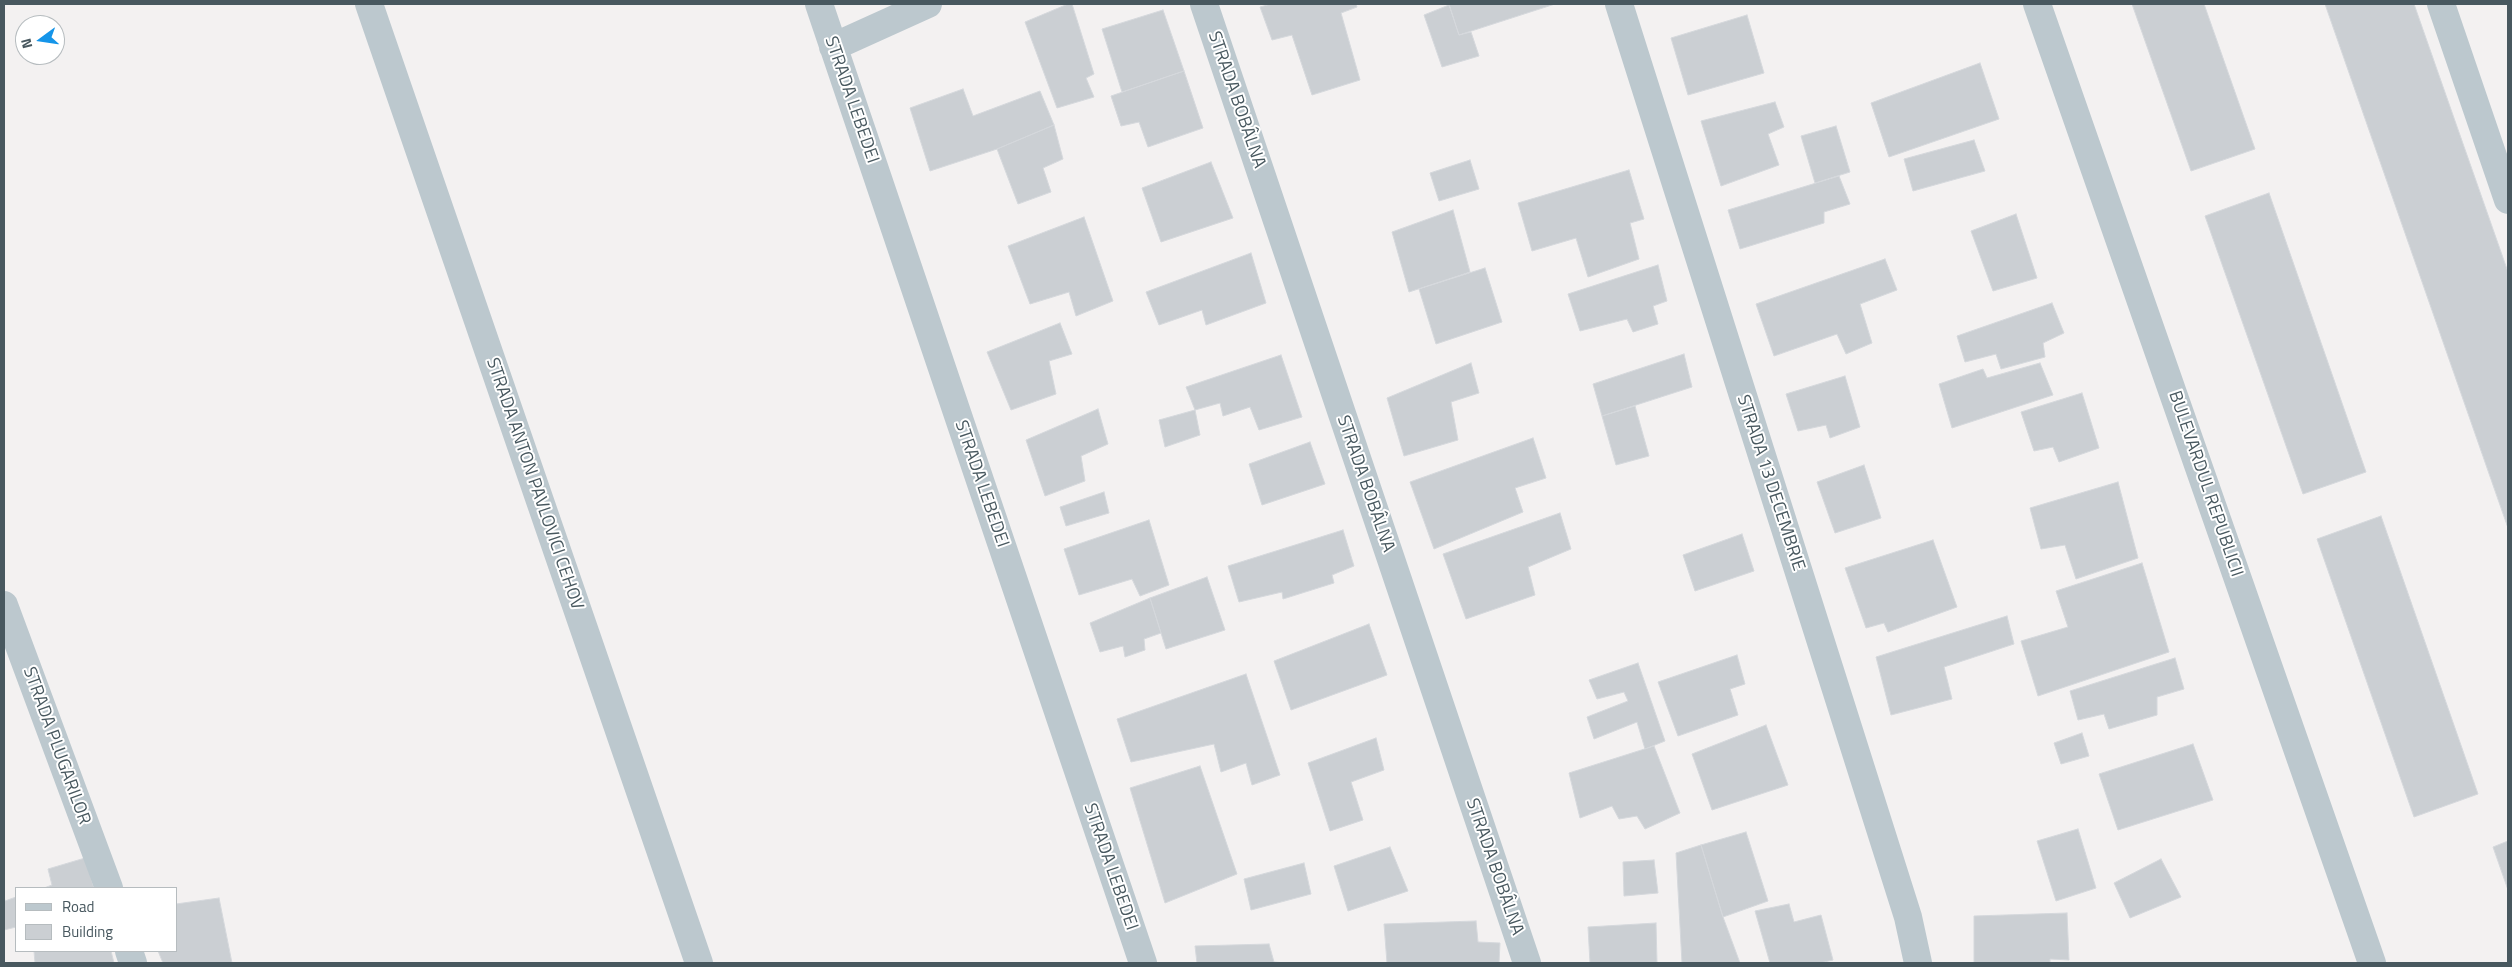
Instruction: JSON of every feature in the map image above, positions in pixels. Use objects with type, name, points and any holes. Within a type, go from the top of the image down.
[{"type":"street","name":"STRADA ANTON PAVLOVICI CEHOV","points":[[369,4],[699,963]]},
{"type":"street","name":"STRADA LEBEDEI","points":[[819,4],[1142,963]]},
{"type":"street","points":[[833,47],[928,4]]},
{"type":"street","name":"STRADA BOBÂLNA","points":[[1204,4],[1526,963]]},
{"type":"street","name":"STRADA 13 DECEMBRIE","points":[[1619,4],[1908,917],[1918,963]]},
{"type":"street","name":"BULEVARDUL REPUBLICII","points":[[2037,4],[2372,963]]},
{"type":"street","points":[[2441,4],[2508,200]]},
{"type":"street","name":"STRADA PLUGARILOR","points":[[4,605],[109,887]]},
{"type":"building","points":[[1072,4],[1094,74],[1086,78],[1094,97],[1057,108],[1025,22]]},
{"type":"building","points":[[1271,4],[1356,4],[1357,7],[1341,13],[1360,80],[1312,95],[1292,35],[1272,40],[1260,7]]},
{"type":"building","points":[[1449,4],[1555,4],[1459,35]]},
{"type":"building","points":[[2132,4],[2204,4],[2255,149],[2191,171]]},
{"type":"building","points":[[2325,4],[2414,4],[2508,272],[2508,528]]},
{"type":"building","points":[[1449,5],[1459,35],[1471,32],[1479,56],[1442,67],[1424,15]]},
{"type":"building","points":[[1163,10],[1184,71],[1122,92],[1102,29]]},
{"type":"building","points":[[1747,15],[1764,73],[1688,95],[1671,38]]},
{"type":"building","points":[[1980,63],[1999,119],[1889,157],[1871,103]]},
{"type":"building","points":[[1184,71],[1203,128],[1148,147],[1139,122],[1121,126],[1111,96]]},
{"type":"building","points":[[963,89],[973,116],[1040,91],[1054,125],[997,149],[930,171],[910,108]]},
{"type":"building","points":[[1775,102],[1784,127],[1768,134],[1779,165],[1721,186],[1701,121]]},
{"type":"building","points":[[1054,125],[1063,159],[1043,168],[1051,192],[1018,204],[997,149]]},
{"type":"building","points":[[1836,126],[1850,172],[1815,183],[1801,136]]},
{"type":"building","points":[[1974,140],[1985,171],[1913,191],[1904,159]]},
{"type":"building","points":[[1470,160],[1479,189],[1439,201],[1430,173]]},
{"type":"building","points":[[1211,162],[1233,218],[1161,242],[1142,188]]},
{"type":"building","points":[[1629,170],[1644,219],[1630,223],[1639,259],[1588,277],[1576,238],[1532,251],[1518,203]]},
{"type":"building","points":[[1839,176],[1850,204],[1824,212],[1824,223],[1740,249],[1728,210]]},
{"type":"building","points":[[2269,193],[2366,472],[2303,494],[2205,216]]},
{"type":"building","points":[[1453,210],[1470,272],[1409,292],[1392,232]]},
{"type":"building","points":[[2016,214],[2037,278],[1993,291],[1971,231]]},
{"type":"building","points":[[1084,217],[1113,301],[1076,316],[1069,292],[1030,304],[1008,246]]},
{"type":"building","points":[[1251,253],[1266,303],[1206,325],[1202,310],[1159,325],[1146,292]]},
{"type":"building","points":[[1885,259],[1897,290],[1860,304],[1872,343],[1846,354],[1837,334],[1774,356],[1756,304]]},
{"type":"building","points":[[1658,265],[1667,301],[1653,306],[1658,324],[1633,332],[1627,319],[1580,331],[1568,294]]},
{"type":"building","points":[[1485,268],[1502,322],[1436,344],[1419,289]]},
{"type":"building","points":[[2052,303],[2064,333],[2043,343],[2045,357],[2001,369],[1996,354],[1965,362],[1957,336]]},
{"type":"building","points":[[1060,323],[1072,354],[1049,361],[1056,394],[1011,410],[987,352]]},
{"type":"building","points":[[1684,354],[1692,387],[1602,416],[1593,384]]},
{"type":"building","points":[[1281,355],[1302,417],[1259,430],[1250,407],[1223,416],[1220,403],[1195,410],[1186,387]]},
{"type":"building","points":[[1471,363],[1479,393],[1451,402],[1458,440],[1404,456],[1387,398]]},
{"type":"building","points":[[2040,363],[2053,395],[1952,428],[1939,384],[1983,369],[1987,378]]},
{"type":"building","points":[[1845,376],[1860,427],[1830,438],[1826,425],[1798,431],[1786,394]]},
{"type":"building","points":[[2082,393],[2099,448],[2059,462],[2053,447],[2034,451],[2021,412]]},
{"type":"building","points":[[1635,406],[1649,456],[1616,465],[1602,416]]},
{"type":"building","points":[[1098,409],[1108,444],[1081,456],[1085,481],[1045,496],[1026,440]]},
{"type":"building","points":[[1195,410],[1200,435],[1165,447],[1159,420]]},
{"type":"building","points":[[1533,438],[1546,478],[1515,488],[1523,512],[1434,549],[1410,482]]},
{"type":"building","points":[[1310,442],[1325,484],[1262,505],[1249,464]]},
{"type":"building","points":[[1864,465],[1881,518],[1835,533],[1817,482]]},
{"type":"building","points":[[2118,482],[2138,558],[2076,579],[2065,545],[2041,549],[2030,508]]},
{"type":"building","points":[[1104,492],[1109,513],[1066,526],[1060,507]]},
{"type":"building","points":[[1560,513],[1571,549],[1528,567],[1535,595],[1466,619],[1443,554]]},
{"type":"building","points":[[2381,516],[2478,794],[2414,817],[2317,539]]},
{"type":"building","points":[[1149,520],[1169,585],[1140,596],[1132,579],[1079,595],[1064,549]]},
{"type":"building","points":[[1343,530],[1354,566],[1332,575],[1334,583],[1283,599],[1282,592],[1239,602],[1228,566]]},
{"type":"building","points":[[1742,534],[1754,571],[1695,591],[1683,555]]},
{"type":"building","points":[[1933,540],[1957,607],[1888,632],[1884,623],[1866,628],[1845,568]]},
{"type":"building","points":[[2142,563],[2169,652],[2038,696],[2021,641],[2068,627],[2056,591]]},
{"type":"building","points":[[1207,577],[1225,630],[1166,649],[1150,598]]},
{"type":"building","points":[[1150,598],[1161,633],[1144,639],[1145,650],[1125,657],[1123,646],[1100,652],[1090,623]]},
{"type":"building","points":[[2007,616],[2014,644],[1944,667],[1952,699],[1891,715],[1876,657]]},
{"type":"building","points":[[1369,624],[1387,675],[1291,710],[1274,661]]},
{"type":"building","points":[[1737,655],[1745,684],[1730,689],[1738,715],[1678,736],[1658,682]]},
{"type":"building","points":[[2175,658],[2184,689],[2157,697],[2157,715],[2109,729],[2104,714],[2078,720],[2070,691]]},
{"type":"building","points":[[1638,663],[1665,741],[1645,749],[1637,722],[1594,739],[1587,717],[1628,701],[1624,692],[1597,699],[1589,680]]},
{"type":"building","points":[[1246,674],[1280,775],[1252,785],[1246,763],[1221,772],[1214,744],[1131,762],[1117,719]]},
{"type":"building","points":[[1766,725],[1788,785],[1712,810],[1692,754]]},
{"type":"building","points":[[2082,733],[2089,756],[2061,764],[2054,743]]},
{"type":"building","points":[[1376,738],[1384,770],[1351,782],[1363,820],[1330,831],[1308,763]]},
{"type":"building","points":[[2193,744],[2213,800],[2118,830],[2099,774]]},
{"type":"building","points":[[1654,746],[1680,813],[1645,829],[1637,816],[1619,819],[1612,806],[1580,818],[1569,773]]},
{"type":"building","points":[[1200,766],[1237,874],[1165,903],[1130,788]]},
{"type":"building","points":[[2078,829],[2096,888],[2056,901],[2037,841]]},
{"type":"building","points":[[1746,832],[1768,901],[1723,917],[1701,845]]},
{"type":"building","points":[[2508,841],[2508,890],[2493,847]]},
{"type":"building","points":[[1701,845],[1723,917],[1740,963],[1682,963],[1676,853]]},
{"type":"building","points":[[1390,847],[1408,891],[1348,911],[1334,866]]},
{"type":"building","points":[[85,858],[94,887],[47,887],[52,885],[48,869]]},
{"type":"building","points":[[2161,859],[2181,897],[2130,918],[2114,883]]},
{"type":"building","points":[[1654,860],[1658,893],[1624,896],[1623,862]]},
{"type":"building","points":[[1304,863],[1311,894],[1251,910],[1244,879]]},
{"type":"building","points":[[4,896],[5,901],[15,897],[15,927],[4,930]]},
{"type":"building","points":[[219,898],[232,963],[163,963],[158,952],[178,952],[178,904]]},
{"type":"building","points":[[1789,904],[1794,922],[1821,915],[1833,960],[1820,963],[1770,963],[1755,911]]},
{"type":"building","points":[[2067,913],[2069,960],[2050,959],[2050,963],[1974,963],[1974,916]]},
{"type":"building","points":[[1476,921],[1478,942],[1500,943],[1499,963],[1387,963],[1384,924]]},
{"type":"building","points":[[1656,923],[1657,963],[1590,963],[1588,927]]},
{"type":"building","points":[[1269,944],[1274,962],[1286,963],[1197,963],[1195,946]]},
{"type":"building","points":[[34,952],[111,952],[114,963],[35,963]]}]
